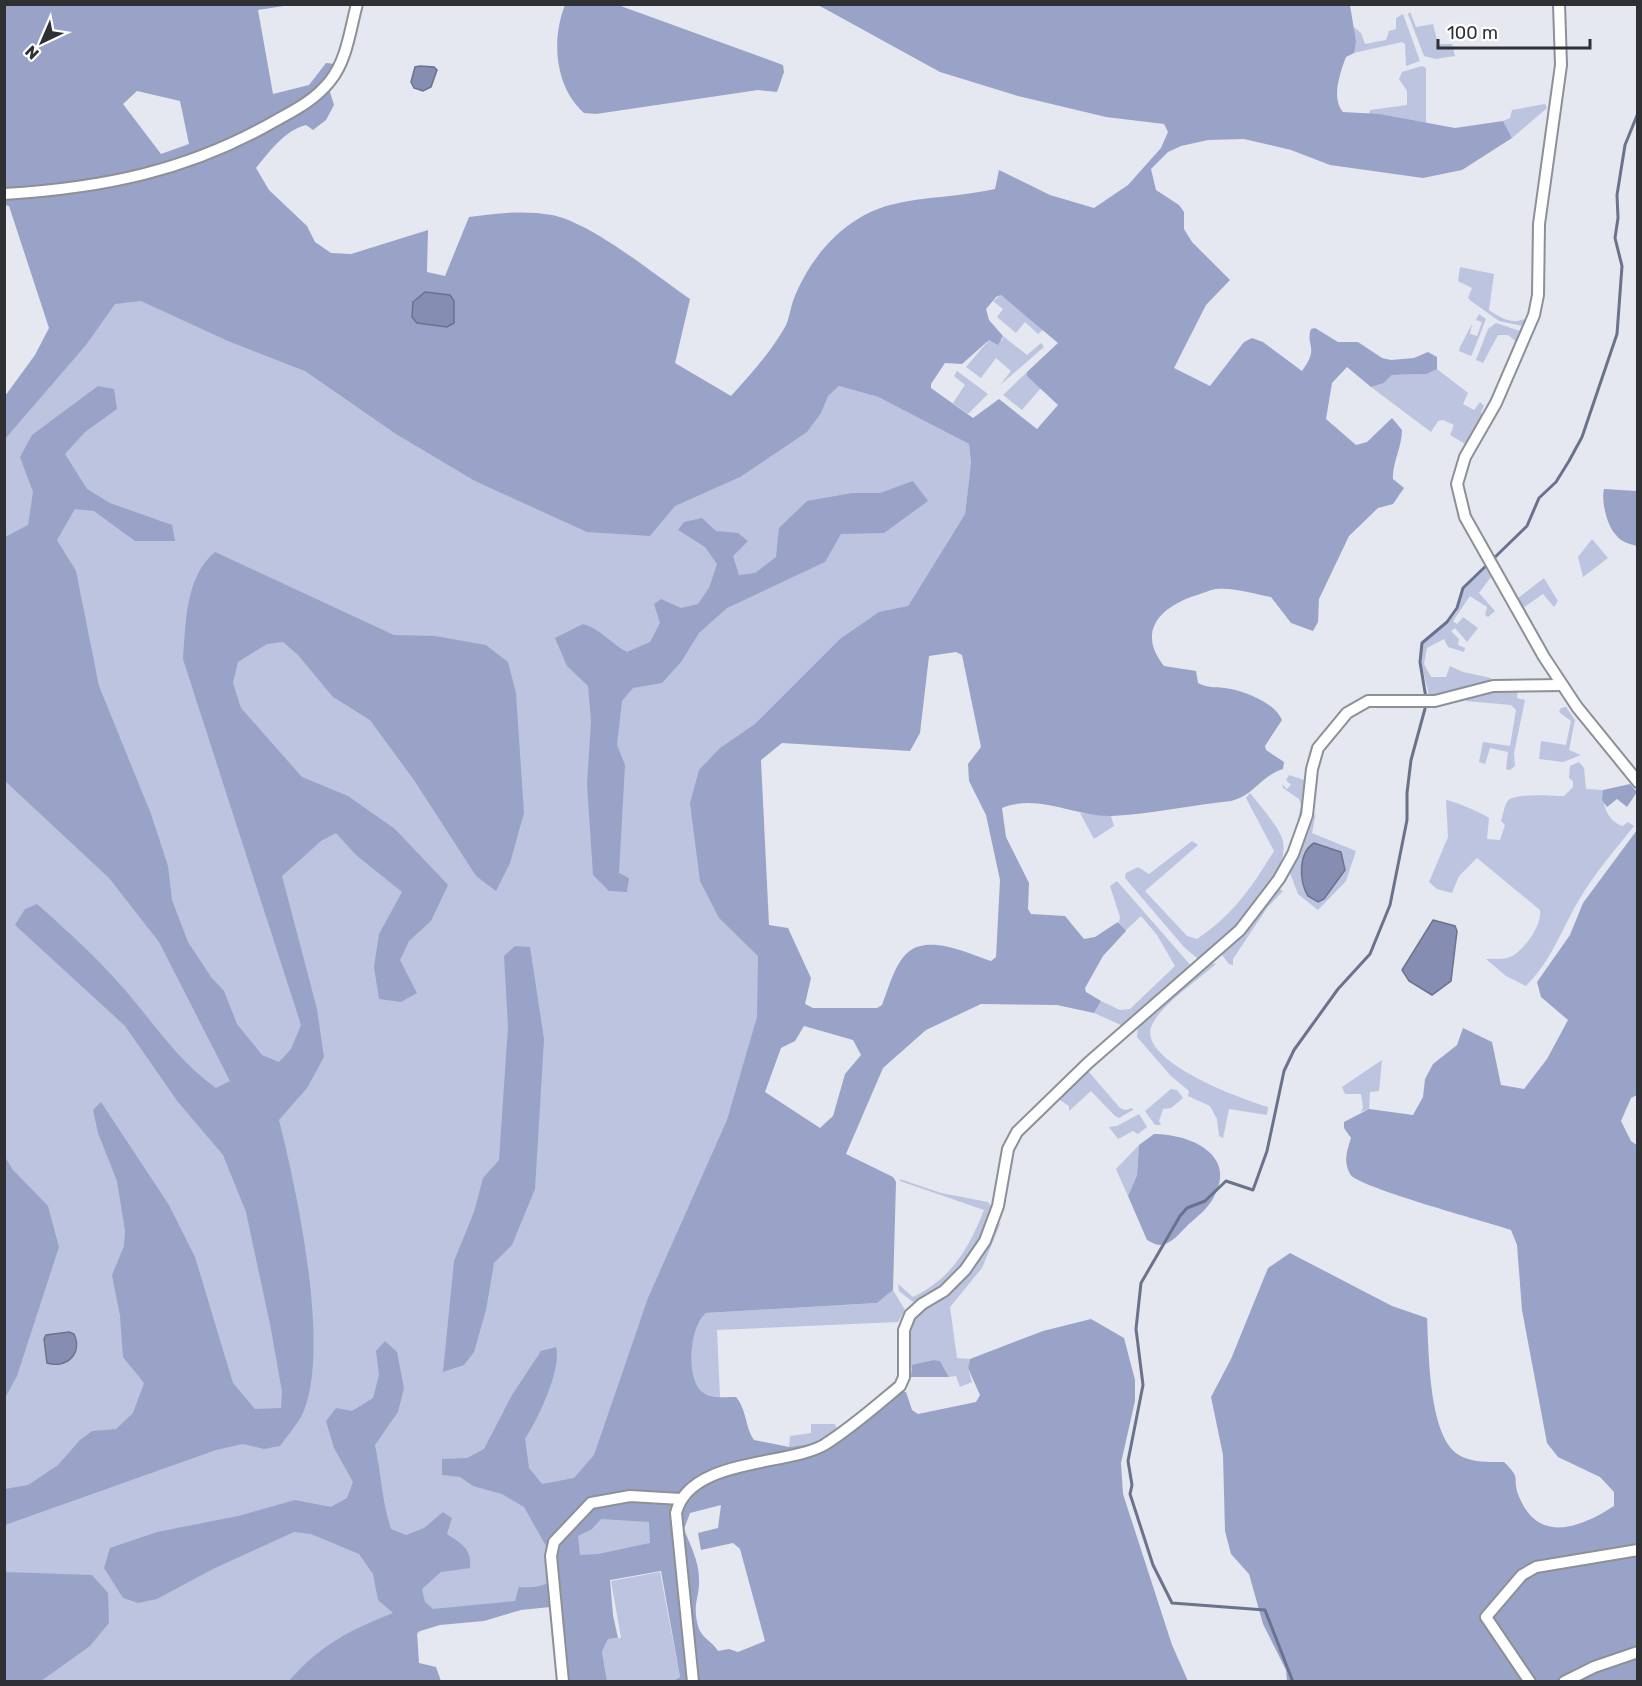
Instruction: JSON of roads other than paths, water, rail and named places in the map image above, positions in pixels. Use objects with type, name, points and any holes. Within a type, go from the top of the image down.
[{"type":"street","points":[[4,194],[42,192],[168,169],[240,141],[305,104],[330,80],[344,54],[357,4]]},
{"type":"street","points":[[1559,4],[1561,65],[1539,224],[1538,295],[1534,315],[1496,404],[1465,457],[1457,484],[1465,517],[1562,685],[1598,734],[1638,782]]},
{"type":"street","points":[[693,1682],[676,1513],[681,1499],[696,1486],[731,1468],[799,1454],[823,1445],[900,1386],[904,1377],[904,1330],[910,1315],[922,1304],[944,1291],[964,1270],[985,1241],[998,1206],[1008,1149],[1017,1132],[1088,1064],[1240,930],[1279,879],[1293,854],[1307,815],[1312,769],[1318,748],[1347,712],[1368,701],[1435,701],[1493,686],[1562,685]]},
{"type":"street","points":[[563,1682],[551,1556],[554,1542],[587,1506],[596,1501],[630,1496],[681,1499]]},
{"type":"street","points":[[1530,1682],[1486,1617],[1522,1575],[1536,1567],[1638,1550]]},
{"type":"street","points":[[1564,1682],[1594,1667],[1638,1652]]},
{"type":"waterway","points":[[1492,560],[1527,526],[1539,498],[1556,482],[1569,461],[1582,437],[1617,334],[1622,266],[1615,238],[1618,218],[1617,195],[1625,145],[1638,113]]},
{"type":"waterway","points":[[1426,698],[1420,662],[1422,643],[1447,622],[1457,608],[1463,588],[1487,565]]},
{"type":"waterway","points":[[1293,1682],[1265,1610],[1172,1603],[1153,1565],[1130,1494],[1132,1485],[1128,1461],[1143,1385],[1136,1329],[1141,1283],[1187,1208],[1205,1201],[1226,1181],[1253,1190],[1267,1151],[1284,1071],[1294,1050],[1338,989],[1370,954],[1390,905],[1407,820],[1411,760],[1426,705]]}]
